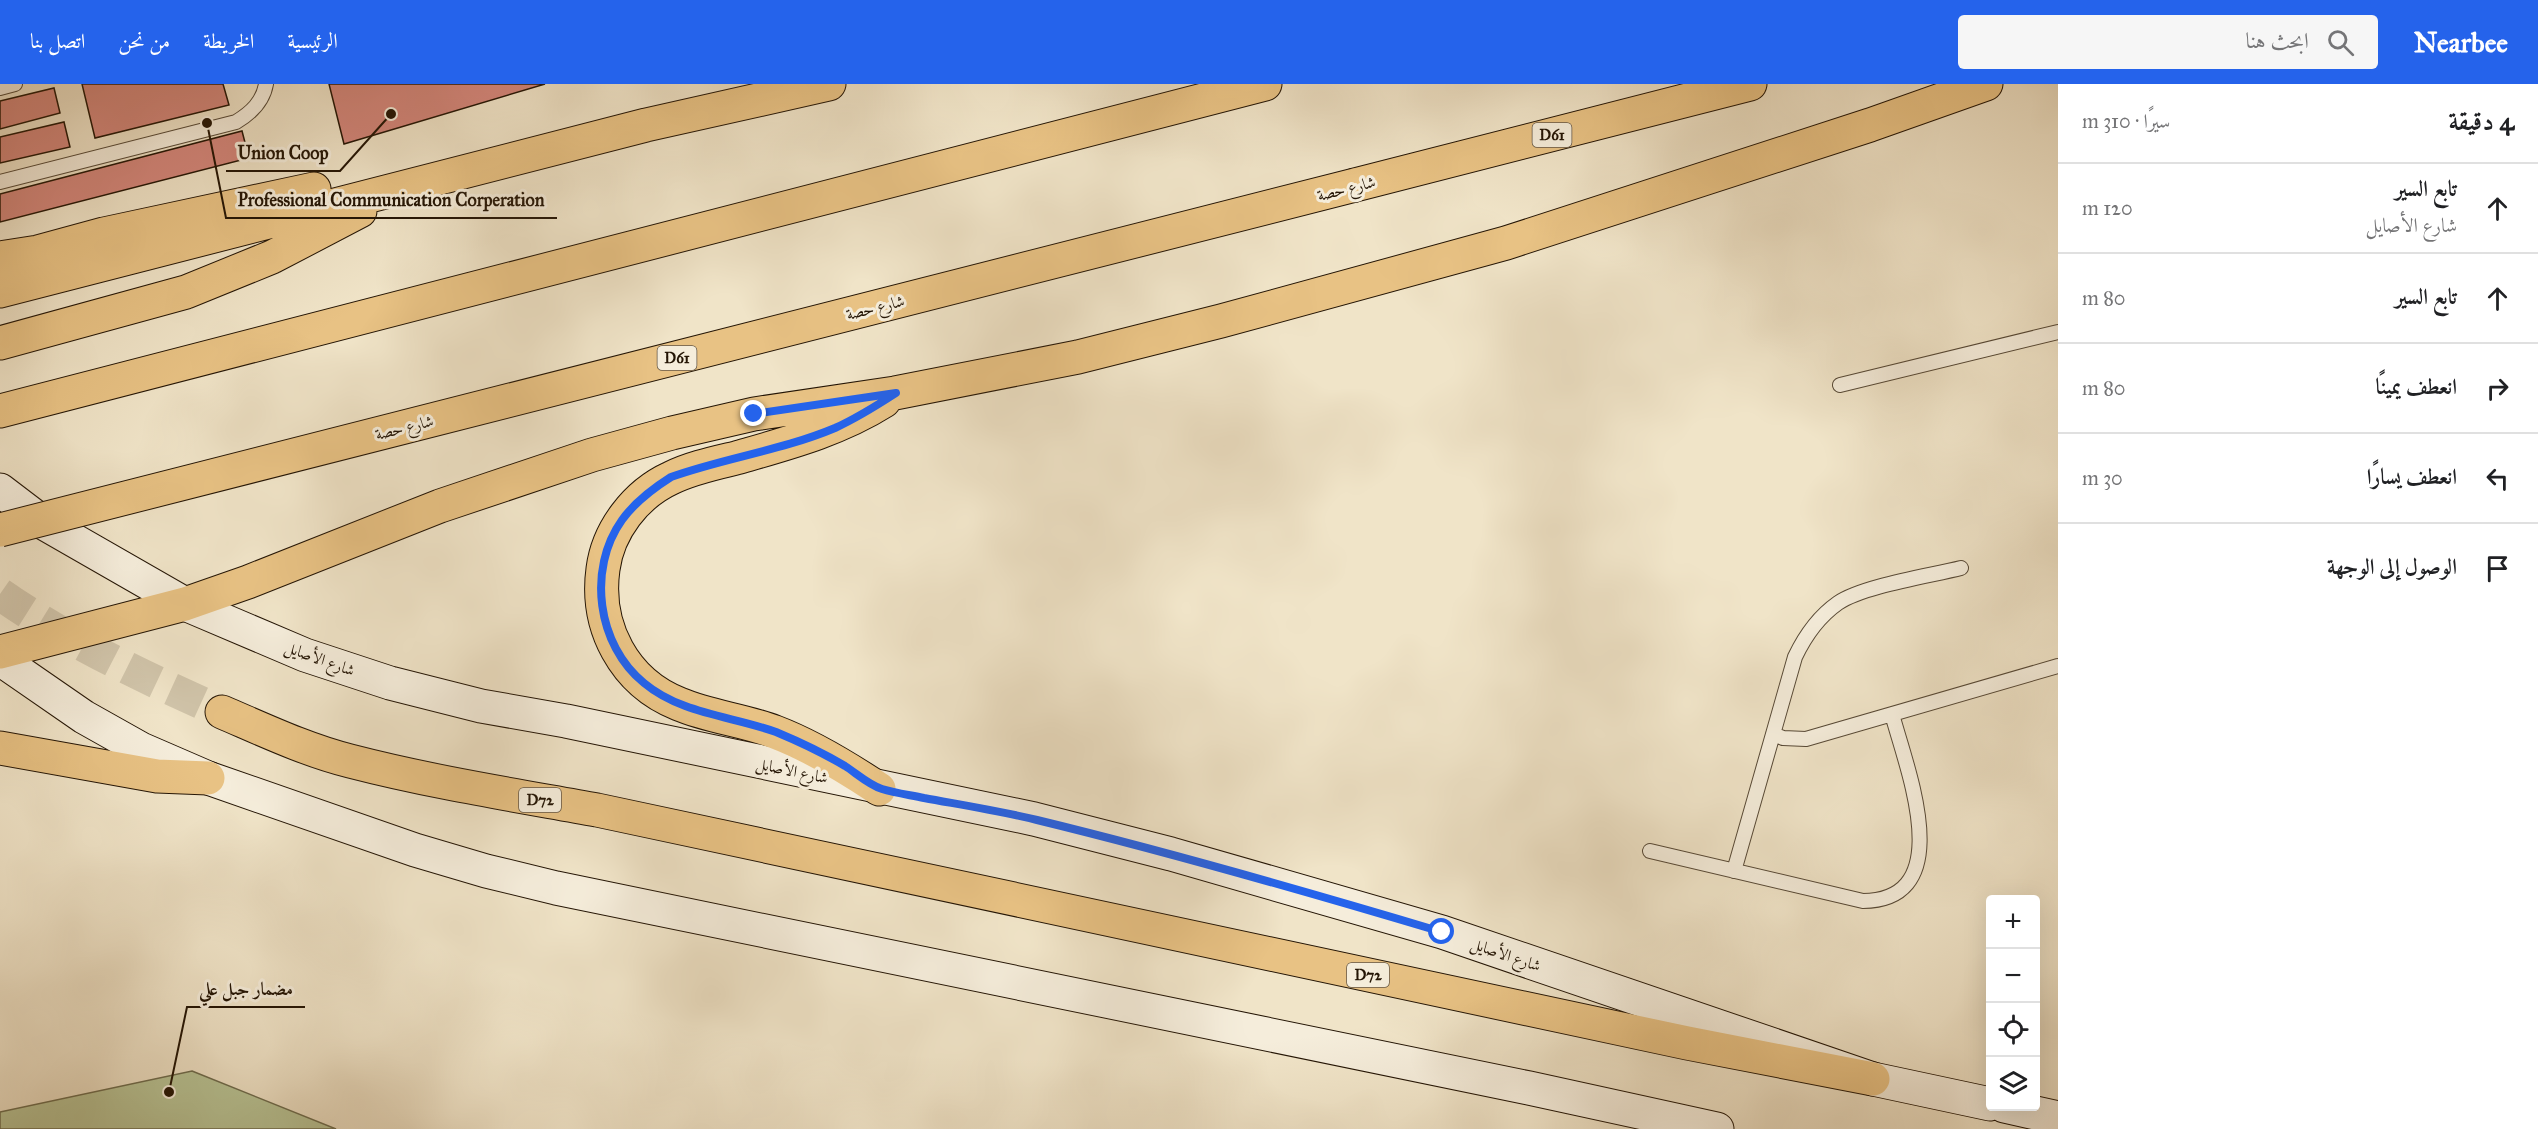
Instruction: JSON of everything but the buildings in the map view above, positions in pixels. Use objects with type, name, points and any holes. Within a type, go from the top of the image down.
[{"type":"main road","points":[[0,291],[646,125],[829,84]]},
{"type":"main road","points":[[0,411],[1265,84]]},
{"type":"main road","name":"شارع حصة","points":[[0,530],[1750,84]]},
{"type":"main road","points":[[0,652],[185,604],[248,582],[440,506],[592,455],[754,414],[896,393],[1078,357],[1364,283],[1506,243],[1870,125],[1986,84]]},
{"type":"main road","points":[[0,258],[38,252],[104,234],[502,147],[646,125]]},
{"type":"main road","points":[[0,344],[197,288],[272,257],[395,190]]},
{"type":"main road","points":[[879,789],[812,748],[738,720],[680,705],[643,683],[616,649],[602,608],[601,586],[610,542],[634,504],[652,489],[671,477],[692,470],[835,428],[896,393]]},
{"type":"main road","name":"شارع الأصايل","points":[[0,490],[42,522],[185,604],[305,655],[390,683],[481,706],[566,721],[879,789],[1034,819],[1171,854],[1307,891],[1442,932],[1873,1079],[1986,1103]]},
{"type":"main road","points":[[0,659],[84,717],[141,749],[208,778],[415,850],[486,871],[556,888],[1506,1083],[1717,1129]]},
{"type":"main road","name":"D72","points":[[222,711],[283,738],[348,761],[470,788],[597,810],[1687,1043],[1873,1079]]},
{"type":"main road","points":[[0,748],[157,776],[208,778]]},
{"type":"main road","points":[[2024,1111],[2058,1118]]},
{"type":"lane","points":[[0,88],[15,84]]},
{"type":"lane","points":[[0,182],[236,122],[249,114],[259,103],[266,84]]},
{"type":"lane","points":[[1840,386],[2058,332]]},
{"type":"lane","points":[[1734,871],[1795,657],[1803,642],[1824,614],[1853,595],[1961,568]]},
{"type":"lane","points":[[1773,734],[1783,738],[1806,740],[2058,666]]},
{"type":"lane","points":[[1650,851],[1863,902],[1887,898],[1907,884],[1918,864],[1919,822],[1892,714]]},
{"type":"green space","points":[[192,1071],[336,1129],[0,1129],[0,1112]]},
{"type":"tunnel","points":[[0,594],[53,628],[108,658],[222,712]]},
{"type":"place","name":"Union Coop","points":[[391,114]]},
{"type":"place","name":"Professional Communication Corperation","points":[[207,123]]},
{"type":"place","name":"مضمار جبل علي","points":[[169,1092]]},
{"type":"route","points":[[754,414],[896,393],[835,428],[671,477],[634,504],[610,542],[603,564],[602,608],[607,629],[616,649],[643,683],[680,705],[776,732],[812,748],[879,789],[1034,819],[1307,891],[1442,932]]}]
